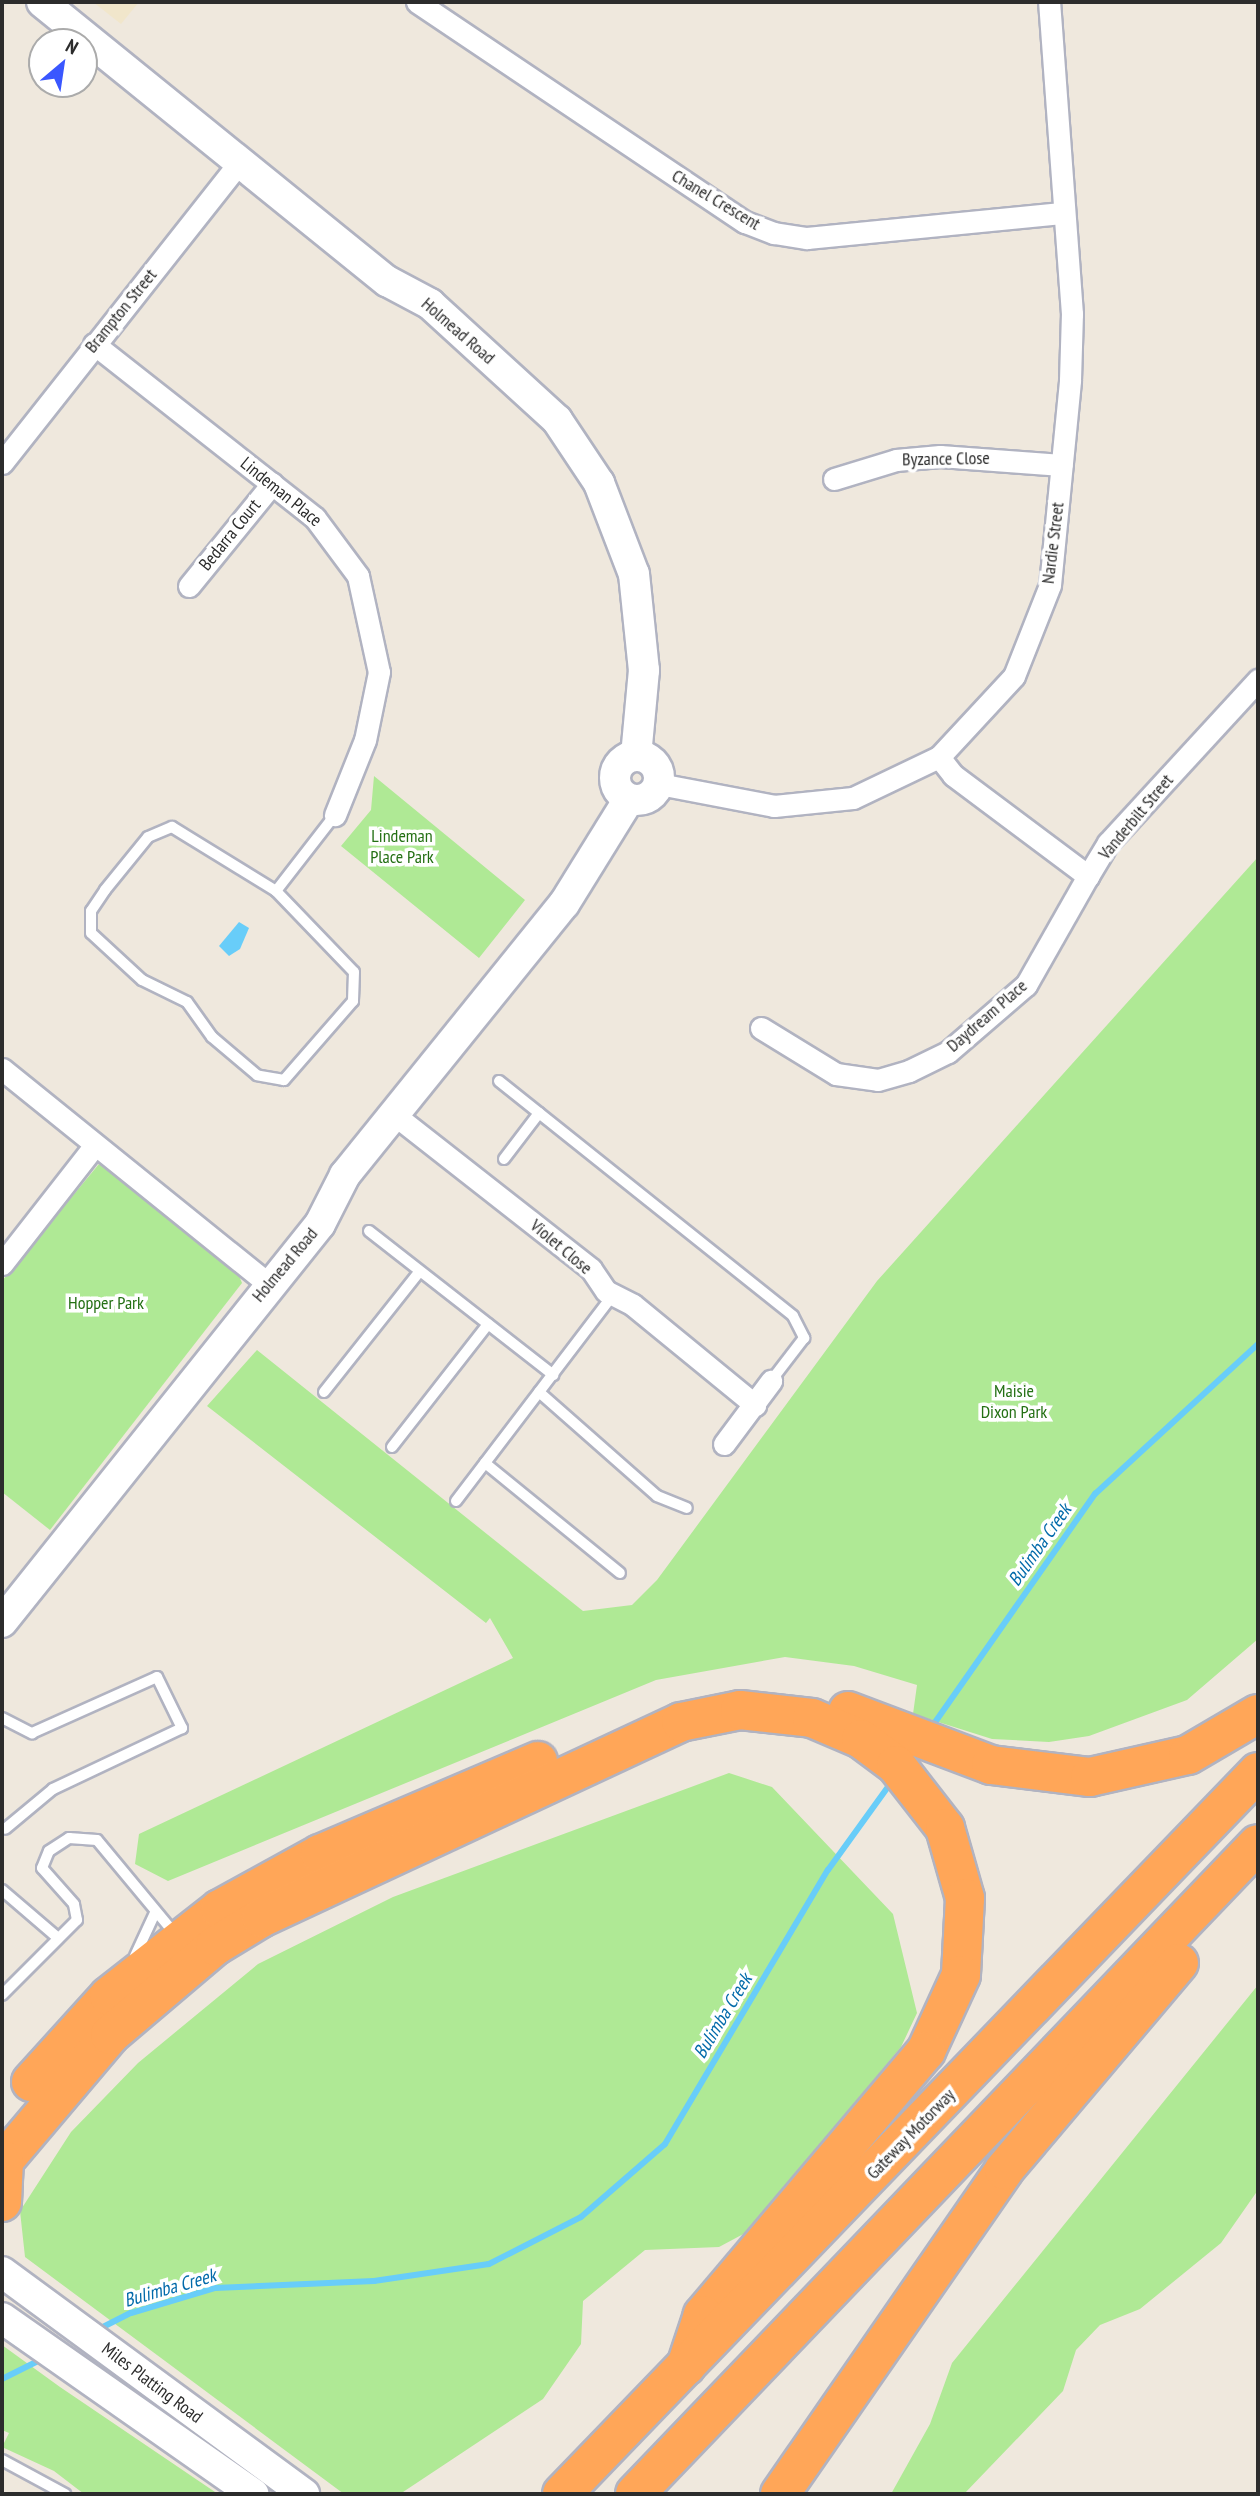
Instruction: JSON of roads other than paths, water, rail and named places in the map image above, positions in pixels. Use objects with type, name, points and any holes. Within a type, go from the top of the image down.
[{"type":"highway","points":[[2,2121],[60,2047],[132,1975],[183,1932],[320,1854],[679,1703],[770,1690],[828,1703],[886,1740],[1035,1774],[1124,1774],[1188,1755],[1258,1714]]},
{"type":"highway","points":[[687,2366],[703,2315],[918,2061],[951,2006],[965,1951],[965,1898],[954,1849],[931,1806],[886,1740]]},
{"type":"highway","name":"Gateway Motorway","points":[[562,2494],[1258,1772]]},
{"type":"highway","points":[[642,2488],[1258,1844]]},
{"type":"highway","points":[[780,2494],[1004,2170],[1199,1939],[1204,1902]]},
{"type":"highway","points":[[2,2202],[3,2161],[87,2058],[183,1932]]},
{"type":"street","name":"Holmead Road","points":[[42,2],[241,160],[387,281],[430,304],[533,395],[580,451],[624,544],[640,608],[644,670],[636,756]]},
{"type":"street","name":"Chanel Crescent","points":[[417,2],[745,222],[774,233],[807,238],[1064,214]]},
{"type":"street","name":"Nardie Street","points":[[659,784],[741,802],[802,807],[875,790],[939,757],[1014,676],[1038,627],[1050,585],[1062,465],[1072,314],[1049,2]]},
{"type":"street","name":"Brampton Street","points":[[2,463],[241,160]]},
{"type":"street","name":"Lindeman Place","points":[[94,344],[272,484],[332,535],[369,607],[376,695],[335,815]]},
{"type":"street","name":"Byzance Close","points":[[834,480],[895,460],[940,456],[1062,465]]},
{"type":"street","name":"Bedarra Court","points":[[189,586],[272,484]]},
{"type":"street","name":"Vanderbilt Street","points":[[939,757],[953,775],[1088,876],[1108,843],[1258,680]]},
{"type":"street","points":[[636,756],[655,764],[659,784],[650,797],[629,799],[615,777],[623,761],[636,756]]},
{"type":"street","name":"Holmead Road","points":[[2,1622],[268,1284],[320,1224],[345,1175],[396,1116],[564,904],[629,799]]},
{"type":"street","name":"Daydream Place","points":[[761,1028],[836,1074],[878,1080],[909,1071],[948,1052],[1026,985],[1088,876]]},
{"type":"street","points":[[2,1069],[268,1284]]},
{"type":"street","name":"Violet Close","points":[[396,1116],[566,1248],[613,1295],[755,1405]]},
{"type":"street","points":[[2,1264],[95,1145]]},
{"type":"street","points":[[724,1444],[771,1381]]},
{"type":"street","name":"Miles Platting Road","points":[[2,2272],[304,2494]]},
{"type":"street","name":"Miles Platting Road","points":[[8,2323],[253,2494]]},
{"type":"lane","points":[[276,891],[335,815]]},
{"type":"lane","points":[[161,828],[188,833],[246,878],[276,891],[355,978],[353,1001],[284,1080],[257,1075],[212,1037],[187,1002],[142,980],[91,933],[92,911],[105,890],[161,828]]},
{"type":"lane","points":[[499,1081],[801,1325],[804,1338],[771,1381]]},
{"type":"lane","points":[[504,1159],[539,1113]]},
{"type":"lane","points":[[369,1231],[552,1375]]},
{"type":"lane","points":[[324,1392],[420,1270]]},
{"type":"lane","points":[[456,1501],[613,1295]]},
{"type":"lane","points":[[392,1447],[488,1324]]},
{"type":"lane","points":[[539,1392],[657,1496],[687,1508]]},
{"type":"lane","points":[[485,1463],[620,1573]]},
{"type":"lane","points":[[2,1718],[32,1733],[157,1677],[182,1728],[53,1789],[5,1829]]},
{"type":"lane","points":[[2,1995],[58,1938],[79,1912],[48,1882],[44,1858],[77,1836],[105,1847],[183,1932]]},
{"type":"lane","points":[[2,1890],[58,1938]]},
{"type":"lane","points":[[2,2460],[65,2494]]},
{"type":"water","points":[[239,922],[249,928],[240,949],[229,956],[219,946]]},
{"type":"waterway","name":"Bulimba Creek","points":[[931,1728],[1095,1494],[1258,1344]]},
{"type":"waterway","name":"Bulimba Creek","points":[[97,2330],[131,2313],[215,2288],[374,2281],[489,2264],[581,2217],[665,2144],[828,1870],[893,1780]]},
{"type":"waterway","name":"Bulimba Creek","points":[[2,2379],[44,2358]]},
{"type":"park label","name":"Lindeman Place Park","points":[[402,847]]},
{"type":"park label","name":"Hopper Park","points":[[106,1303]]},
{"type":"park label","name":"Maisie Dixon Park","points":[[1014,1402]]}]
